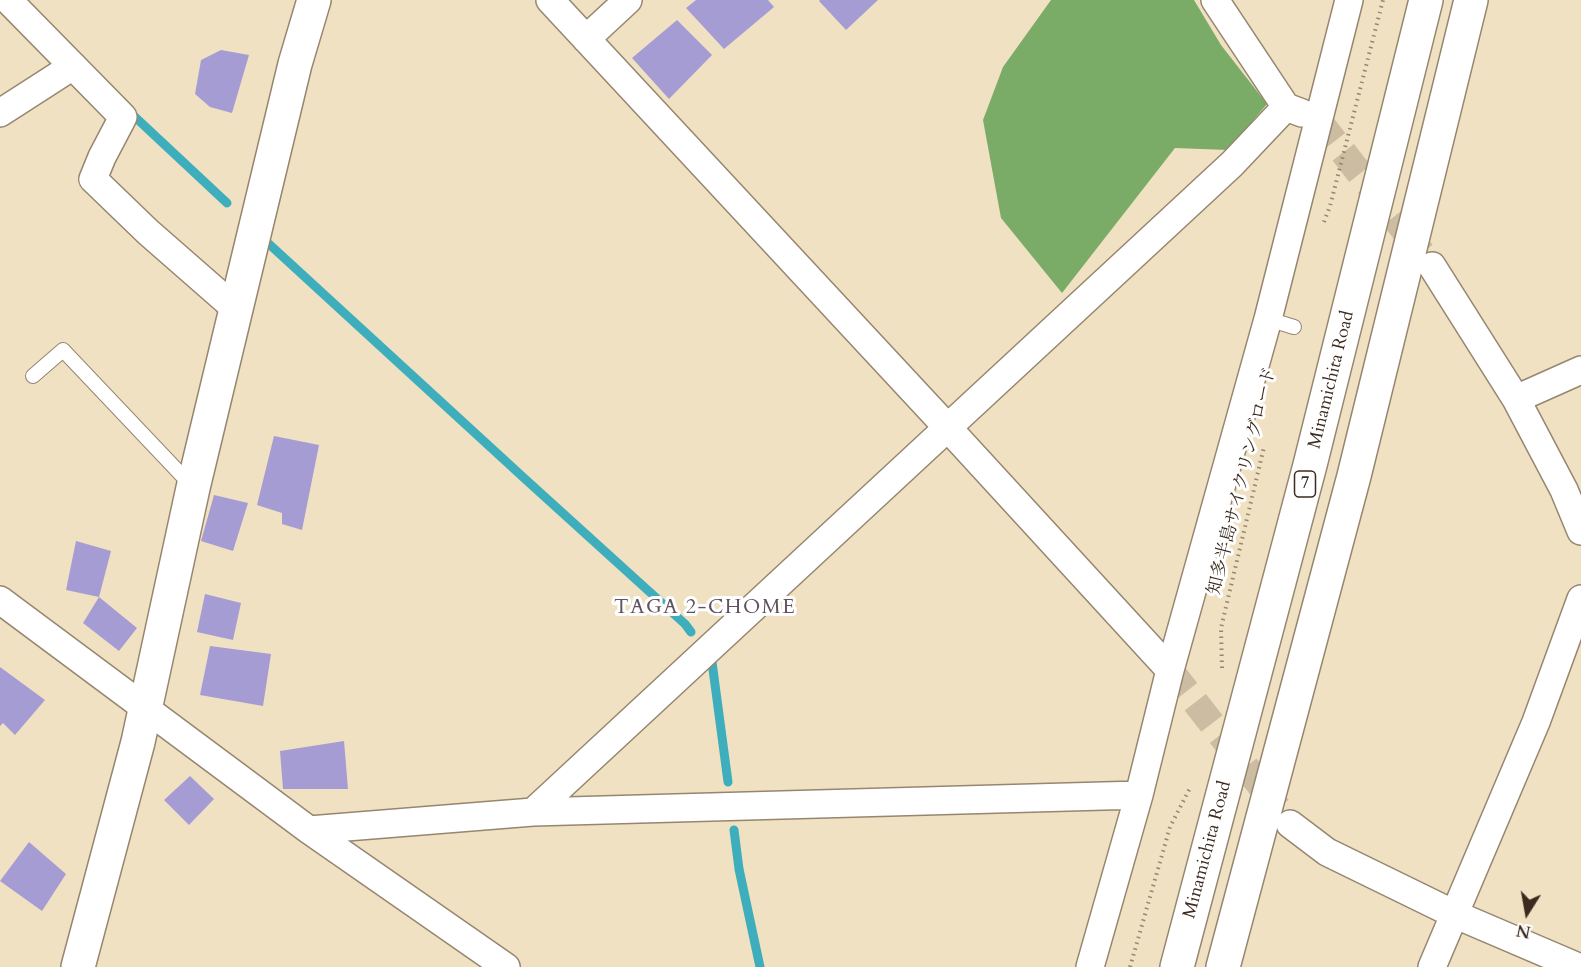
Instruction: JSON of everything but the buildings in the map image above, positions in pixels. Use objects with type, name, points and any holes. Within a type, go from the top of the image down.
[{"type":"main road","points":[[78,967],[138,742],[193,488],[295,64],[314,0]]},
{"type":"main road","name":"Minamichita Road","points":[[1177,967],[1310,465],[1426,0]]},
{"type":"main road","points":[[1223,967],[1354,476],[1471,0]]},
{"type":"street","points":[[8,0],[123,117],[93,179],[148,232],[236,309]]},
{"type":"street","points":[[550,0],[1170,670]]},
{"type":"street","points":[[586,39],[628,0]]},
{"type":"street","points":[[1215,0],[1286,107],[1318,120]]},
{"type":"street","points":[[1090,967],[1268,319],[1349,0]]},
{"type":"street","points":[[0,113],[73,66]]},
{"type":"street","points":[[533,812],[1232,164],[1286,107]]},
{"type":"street","points":[[1432,266],[1516,399],[1564,490],[1580,527]]},
{"type":"street","points":[[1516,399],[1581,370]]},
{"type":"street","points":[[1432,967],[1536,722],[1581,599]]},
{"type":"street","points":[[5,614],[145,708],[491,963]]},
{"type":"street","points":[[309,830],[533,812],[1139,795]]},
{"type":"street","points":[[1290,824],[1327,852],[1454,914],[1578,967]]},
{"type":"lane","points":[[1268,319],[1294,327]]},
{"type":"lane","points":[[33,376],[63,350],[193,488]]},
{"type":"path","points":[[1323,225],[1330,206],[1383,0]]},
{"type":"path","name":"知多半島サイクリングロード","points":[[1222,672],[1221,628],[1265,445]]},
{"type":"path","points":[[1130,967],[1170,827],[1193,778]]},
{"type":"green space","points":[[1051,0],[1194,0],[1221,45],[1267,104],[1228,150],[1175,148],[1062,293],[1001,218],[983,120],[1003,67]]},
{"type":"waterway","points":[[135,117],[227,203]]},
{"type":"waterway","points":[[269,244],[685,624],[691,632]]},
{"type":"waterway","points":[[712,662],[728,782]]},
{"type":"waterway","points":[[734,830],[739,869],[760,967]]},
{"type":"tunnel","points":[[1318,120],[1422,253]]},
{"type":"tunnel","points":[[1170,670],[1278,808]]},
{"type":"district","name":"TAGA 2-CHOME","points":[[705,608]]}]
